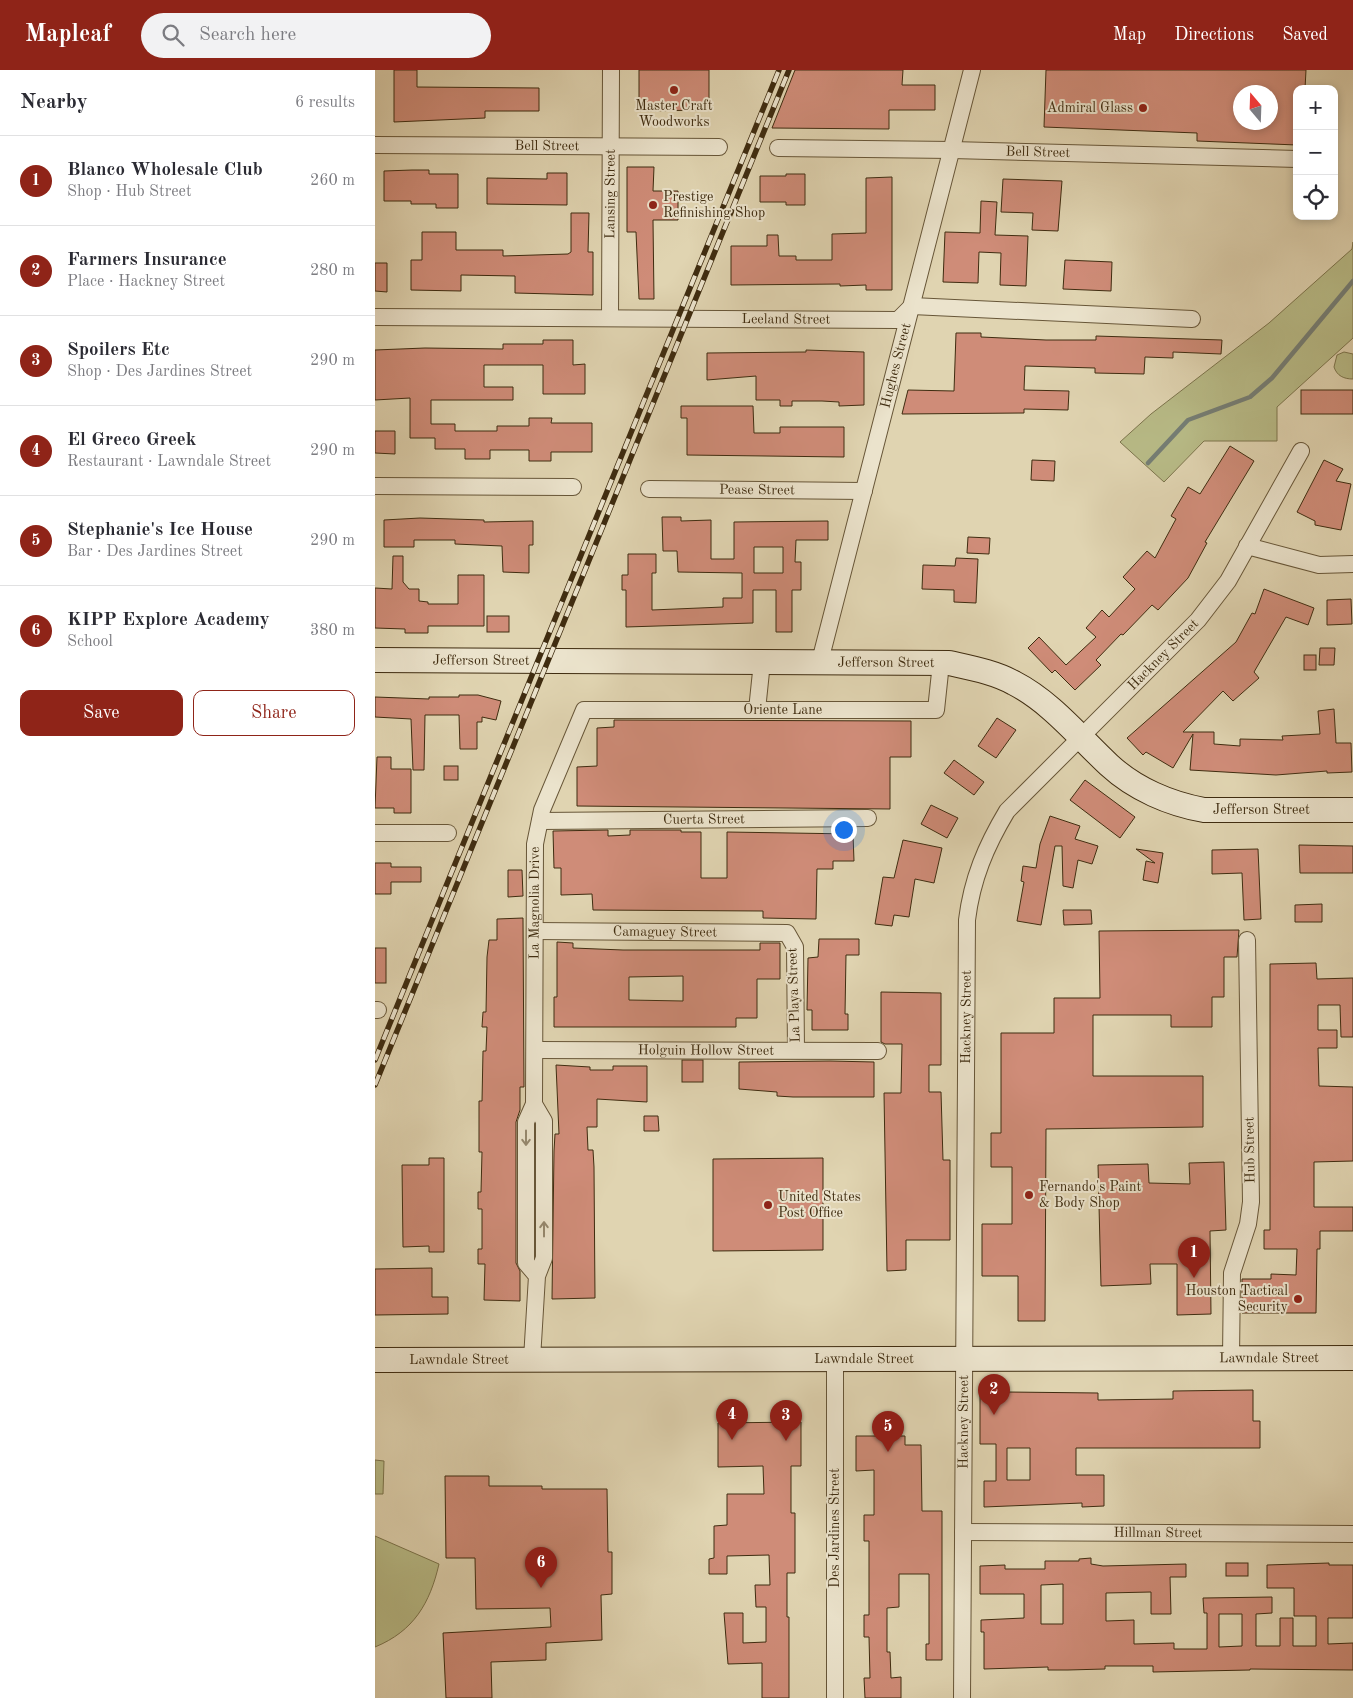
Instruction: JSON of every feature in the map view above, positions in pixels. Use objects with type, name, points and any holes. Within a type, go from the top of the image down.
[{"type":"street","name":"Lansing Street","points":[[610,318],[611,70]]},
{"type":"street","name":"Hughes Street","points":[[820,661],[973,70]]},
{"type":"street","name":"Bell Street","points":[[375,145],[719,147]]},
{"type":"street","name":"Bell Street","points":[[778,148],[952,150],[1293,159]]},
{"type":"street","name":"Leeland Street","points":[[375,317],[898,320],[912,306]]},
{"type":"street","points":[[912,306],[1192,319]]},
{"type":"street","name":"Hackney Street","points":[[962,1698],[967,920],[970,894],[991,837],[1007,811],[1197,620],[1228,581],[1301,451]]},
{"type":"street","points":[[375,486],[573,487]]},
{"type":"street","name":"Pease Street","points":[[649,489],[864,491]]},
{"type":"street","points":[[1247,546],[1319,565],[1353,564]]},
{"type":"street","name":"Jefferson Street","points":[[375,660],[941,663],[990,673],[1015,683],[1038,698],[1110,766],[1136,785],[1185,806],[1204,810],[1353,810]]},
{"type":"street","points":[[757,710],[762,662]]},
{"type":"street","name":"Oriente Lane","points":[[584,710],[937,710],[941,663]]},
{"type":"street","name":"La Magnolia Drive","points":[[532,1359],[537,1276],[544,1258],[543,1121],[534,1104],[535,844],[545,801],[584,710]]},
{"type":"street","name":"Cuerta Street","points":[[540,821],[868,818]]},
{"type":"street","points":[[375,833],[448,833]]},
{"type":"street","name":"Camaguey Street","points":[[535,931],[787,933],[791,940]]},
{"type":"street","name":"La Playa Street","points":[[791,940],[795,947],[796,1050]]},
{"type":"street","name":"Hub Street","points":[[1231,1357],[1232,1273],[1248,1224],[1251,1202],[1247,940]]},
{"type":"street","name":"Holguin Hollow Street","points":[[535,1050],[878,1051]]},
{"type":"street","name":"Lawndale Street","points":[[375,1360],[964,1357],[1353,1358]]},
{"type":"street","name":"Des Jardines Street","points":[[835,1358],[835,1698]]},
{"type":"street","name":"Hillman Street","points":[[963,1532],[1353,1534]]},
{"type":"green space","points":[[1353,242],[1353,338],[1277,407],[1277,441],[1204,441],[1164,482],[1120,442],[1151,414],[1269,323],[1352,249]]},
{"type":"green space","points":[[1344,352],[1353,354],[1353,379],[1341,376],[1334,367],[1337,355]]},
{"type":"green space","points":[[375,1460],[384,1461],[383,1494],[375,1494]]},
{"type":"green space","points":[[375,1536],[439,1564],[431,1591],[418,1614],[400,1633],[375,1647]]},
{"type":"building","points":[[394,70],[417,70],[417,87],[539,88],[539,111],[485,111],[485,118],[394,122]]},
{"type":"building","name":"Master Craft Woodworks","points":[[639,70],[709,70],[709,110],[639,111]]},
{"type":"building","points":[[795,70],[903,70],[902,85],[935,85],[935,110],[889,110],[889,129],[772,128]]},
{"type":"building","name":"Admiral Glass","points":[[1046,70],[1306,70],[1305,85],[1293,85],[1293,145],[1197,141],[1197,133],[1044,127]]},
{"type":"building","name":"Prestige Refinishing Shop","points":[[627,167],[654,167],[653,191],[678,191],[678,220],[653,220],[654,299],[639,299],[636,232],[627,232]]},
{"type":"building","points":[[429,170],[429,174],[458,174],[458,208],[436,208],[436,204],[411,204],[411,201],[384,201],[384,171]]},
{"type":"building","points":[[547,173],[567,173],[567,205],[487,204],[487,178],[547,179]]},
{"type":"building","points":[[786,174],[805,174],[805,205],[786,205],[786,202],[760,202],[760,176],[786,176]]},
{"type":"building","points":[[892,177],[892,290],[866,290],[866,285],[840,286],[840,284],[731,285],[731,246],[767,246],[767,235],[778,235],[779,256],[796,256],[796,260],[832,260],[832,234],[866,233],[866,178]]},
{"type":"building","points":[[1003,179],[1062,181],[1058,231],[1032,230],[1033,213],[1001,212]]},
{"type":"building","points":[[981,201],[997,202],[995,235],[1028,236],[1026,286],[1000,285],[1001,253],[979,252],[978,283],[943,282],[945,232],[980,233]]},
{"type":"building","points":[[571,213],[589,213],[588,252],[593,252],[593,295],[515,293],[515,276],[461,275],[461,291],[411,290],[411,260],[422,260],[422,232],[456,232],[456,250],[503,250],[503,256],[568,254],[571,252]]},
{"type":"building","points":[[1065,260],[1112,262],[1111,291],[1063,289]]},
{"type":"building","points":[[375,263],[387,263],[387,292],[375,291]]},
{"type":"building","points":[[956,333],[981,333],[981,337],[1046,340],[1096,340],[1096,336],[1222,340],[1221,354],[1173,352],[1173,358],[1145,357],[1144,374],[1095,373],[1095,368],[1025,366],[1024,390],[1069,391],[1068,410],[1024,409],[1024,413],[902,414],[908,390],[954,391]]},
{"type":"building","points":[[543,340],[573,340],[573,365],[585,364],[585,394],[543,394],[543,365],[484,365],[484,387],[513,387],[513,400],[431,400],[431,424],[455,424],[455,431],[497,431],[497,426],[529,426],[529,418],[552,418],[551,423],[592,423],[592,452],[551,452],[551,461],[529,461],[529,450],[490,450],[490,459],[465,459],[465,449],[435,449],[435,438],[410,438],[410,398],[375,400],[375,350],[425,348],[503,349],[503,344],[543,344]]},
{"type":"building","points":[[806,350],[864,352],[864,405],[839,406],[839,402],[792,401],[792,406],[780,406],[780,400],[756,400],[756,376],[707,380],[707,353],[806,352]]},
{"type":"building","points":[[1301,390],[1353,390],[1353,414],[1301,414]]},
{"type":"building","points":[[681,406],[753,406],[754,433],[780,433],[780,427],[844,427],[844,457],[687,455],[687,418],[681,418]]},
{"type":"building","points":[[375,431],[395,431],[395,454],[375,453]]},
{"type":"building","points":[[1230,446],[1254,461],[1205,542],[1207,543],[1188,578],[1158,610],[1152,605],[1123,635],[1121,634],[1096,660],[1101,665],[1075,690],[1055,670],[1052,673],[1028,648],[1039,637],[1066,665],[1096,637],[1086,628],[1102,610],[1109,617],[1135,589],[1123,577],[1147,551],[1155,558],[1176,519],[1171,516],[1188,487],[1200,494]]},
{"type":"building","points":[[1032,460],[1055,461],[1054,481],[1031,480]]},
{"type":"building","points":[[1324,460],[1343,469],[1336,481],[1351,484],[1341,530],[1315,525],[1315,521],[1297,512]]},
{"type":"building","points":[[662,517],[681,517],[681,521],[711,520],[711,559],[734,559],[734,522],[828,521],[828,540],[796,540],[795,562],[801,562],[801,590],[792,590],[792,632],[776,632],[776,590],[753,590],[753,623],[626,627],[626,590],[622,590],[622,575],[628,575],[628,554],[656,554],[656,573],[652,573],[652,610],[723,607],[723,598],[742,598],[742,573],[678,572],[677,551],[663,551]],"holes":[[[754,547],[783,547],[783,573],[754,573]]]},
{"type":"building","points":[[420,518],[484,520],[484,522],[533,521],[533,545],[529,545],[529,573],[503,572],[502,546],[455,544],[455,540],[414,540],[414,547],[384,547],[384,520]]},
{"type":"building","points":[[968,537],[990,538],[989,554],[967,553]]},
{"type":"building","points":[[393,556],[403,556],[403,582],[409,589],[419,589],[419,601],[428,602],[428,604],[458,604],[458,575],[484,575],[484,626],[428,626],[428,633],[405,633],[405,629],[375,628],[375,588],[392,589]]},
{"type":"building","points":[[956,558],[978,559],[976,603],[954,602],[954,590],[922,589],[923,565],[955,566]]},
{"type":"building","points":[[1264,589],[1314,608],[1308,625],[1286,617],[1254,672],[1259,678],[1233,701],[1223,691],[1183,732],[1214,732],[1214,744],[1240,746],[1240,739],[1283,740],[1282,736],[1320,734],[1318,711],[1334,709],[1336,743],[1351,743],[1352,772],[1327,773],[1327,771],[1276,775],[1190,770],[1193,734],[1173,768],[1146,752],[1143,755],[1127,738],[1236,642],[1252,613],[1255,614]]},
{"type":"building","points":[[1351,599],[1352,624],[1327,625],[1327,600]]},
{"type":"building","points":[[487,616],[509,616],[509,632],[487,632]]},
{"type":"building","points":[[1320,648],[1335,648],[1334,665],[1319,665]]},
{"type":"building","points":[[1304,655],[1316,655],[1316,670],[1304,670]]},
{"type":"building","points":[[459,695],[478,695],[501,701],[496,720],[482,717],[482,722],[477,722],[477,749],[460,749],[459,715],[425,715],[424,770],[413,770],[411,719],[375,717],[375,697],[429,699],[429,697],[459,697]]},
{"type":"building","points":[[997,718],[1016,730],[996,758],[978,746]]},
{"type":"building","points":[[614,720],[911,721],[911,757],[890,757],[890,809],[577,806],[577,767],[597,766],[597,728],[614,727]]},
{"type":"building","points":[[377,757],[391,757],[391,769],[411,769],[411,813],[394,813],[394,808],[375,808]]},
{"type":"building","points":[[954,760],[984,782],[974,795],[944,773]]},
{"type":"building","points":[[444,766],[458,766],[458,780],[444,780]]},
{"type":"building","points":[[1085,780],[1135,817],[1120,838],[1070,800]]},
{"type":"building","points":[[931,805],[958,818],[947,838],[921,824]]},
{"type":"building","points":[[1050,816],[1080,826],[1075,839],[1098,846],[1092,864],[1078,860],[1073,888],[1063,886],[1062,846],[1055,846],[1041,925],[1017,921],[1024,882],[1021,881],[1023,866],[1036,868],[1040,844]]},
{"type":"building","points":[[608,830],[608,836],[630,835],[630,830],[701,832],[701,878],[727,878],[727,832],[853,834],[854,861],[833,861],[833,869],[817,869],[816,919],[763,918],[763,911],[593,910],[592,894],[561,895],[561,868],[554,868],[553,831]]},
{"type":"building","points":[[903,840],[942,848],[934,883],[915,879],[909,917],[894,915],[892,926],[875,924],[883,877],[894,878]]},
{"type":"building","points":[[1299,845],[1353,846],[1353,873],[1300,873]]},
{"type":"building","points":[[1136,849],[1163,853],[1158,883],[1143,880],[1146,861],[1155,863]]},
{"type":"building","points":[[1258,849],[1261,919],[1244,920],[1242,873],[1212,874],[1212,850]]},
{"type":"building","points":[[375,863],[391,863],[391,867],[421,867],[421,882],[391,882],[391,894],[375,894]]},
{"type":"building","points":[[508,870],[522,870],[523,896],[508,897]]},
{"type":"building","points":[[1322,904],[1322,922],[1295,922],[1295,905]]},
{"type":"building","points":[[1063,910],[1091,910],[1092,924],[1064,925]]},
{"type":"building","points":[[523,918],[524,1087],[520,1087],[520,1110],[516,1122],[516,1263],[520,1271],[520,1301],[484,1300],[485,1264],[478,1264],[478,1249],[482,1249],[482,1209],[478,1209],[478,1192],[481,1192],[482,1152],[479,1152],[479,1101],[482,1101],[483,1051],[486,1051],[487,1027],[482,1027],[483,1012],[486,1012],[487,957],[489,940],[497,940],[497,919]]},
{"type":"building","points":[[1239,930],[1237,957],[1224,957],[1224,997],[1212,997],[1212,1027],[1171,1027],[1171,1015],[1093,1015],[1093,1076],[1203,1076],[1203,1127],[1046,1129],[1045,1321],[1018,1321],[1018,1276],[982,1276],[982,1224],[1012,1224],[1012,1167],[991,1167],[991,1133],[1001,1133],[1001,1033],[1054,1033],[1054,998],[1100,998],[1099,931]]},
{"type":"building","points":[[819,939],[859,939],[859,955],[846,955],[845,1014],[848,1014],[848,1030],[812,1030],[812,1010],[807,1010],[808,958],[818,957]]},
{"type":"building","points":[[557,942],[573,943],[573,948],[623,950],[760,950],[760,943],[780,943],[780,979],[757,979],[757,1018],[736,1018],[736,1027],[554,1027],[554,997],[557,997]],"holes":[[[683,976],[683,1001],[629,1000],[629,977]]]},
{"type":"building","points":[[375,948],[386,948],[386,983],[375,983]]},
{"type":"building","points":[[1316,963],[1317,979],[1353,978],[1353,1037],[1341,1037],[1340,1005],[1318,1005],[1318,1030],[1337,1030],[1337,1048],[1318,1048],[1319,1086],[1353,1087],[1353,1161],[1314,1162],[1314,1207],[1353,1207],[1353,1231],[1320,1231],[1320,1249],[1317,1249],[1316,1313],[1242,1313],[1242,1279],[1271,1279],[1271,1274],[1296,1275],[1297,1249],[1264,1249],[1264,1230],[1270,1230],[1270,964]]},
{"type":"building","points":[[881,992],[941,993],[941,1065],[929,1065],[929,1092],[941,1092],[943,1160],[950,1160],[950,1240],[906,1240],[906,1270],[887,1271],[884,1093],[901,1093],[902,1044],[885,1044],[881,1042]]},
{"type":"building","points":[[682,1060],[703,1060],[703,1082],[682,1082]]},
{"type":"building","points":[[739,1062],[874,1062],[874,1097],[793,1097],[777,1096],[777,1092],[739,1089]]},
{"type":"building","points":[[556,1065],[590,1067],[590,1070],[613,1070],[613,1066],[647,1066],[647,1102],[597,1099],[597,1127],[587,1127],[588,1150],[593,1150],[594,1167],[595,1298],[552,1299],[554,1151],[555,1134],[559,1134]]},
{"type":"building","points":[[644,1116],[658,1116],[659,1131],[644,1131]]},
{"type":"building","points":[[429,1158],[444,1158],[444,1252],[429,1252],[429,1246],[403,1247],[402,1165],[429,1165]]},
{"type":"building","name":"United States Post Office","points":[[823,1158],[823,1250],[713,1251],[713,1159]]},
{"type":"building","points":[[1224,1162],[1226,1230],[1210,1231],[1211,1314],[1177,1315],[1177,1264],[1150,1264],[1151,1284],[1101,1286],[1098,1165],[1148,1164],[1149,1183],[1190,1184],[1189,1163]]},
{"type":"building","points":[[432,1268],[432,1297],[448,1297],[448,1314],[375,1315],[375,1269]]},
{"type":"building","points":[[1007,1386],[1007,1392],[1098,1393],[1098,1400],[1173,1399],[1173,1391],[1253,1390],[1253,1421],[1260,1421],[1260,1448],[1076,1448],[1076,1475],[1104,1475],[1104,1506],[1082,1507],[1082,1503],[984,1507],[984,1481],[996,1481],[996,1444],[980,1444],[980,1387]],"holes":[[[1007,1448],[1030,1448],[1030,1480],[1007,1480]]]},
{"type":"building","points":[[801,1422],[801,1466],[791,1466],[791,1513],[795,1513],[795,1573],[787,1573],[789,1698],[762,1698],[762,1663],[728,1664],[724,1613],[743,1613],[743,1643],[766,1642],[766,1607],[756,1607],[755,1585],[770,1585],[769,1555],[727,1556],[727,1574],[709,1574],[709,1559],[714,1558],[714,1526],[727,1525],[727,1494],[764,1494],[763,1466],[718,1467],[718,1423]]},
{"type":"building","points":[[856,1436],[905,1436],[905,1445],[921,1445],[922,1511],[942,1511],[942,1660],[926,1660],[926,1644],[929,1644],[929,1574],[899,1574],[899,1607],[887,1608],[887,1652],[890,1652],[891,1678],[901,1677],[901,1698],[865,1698],[864,1678],[870,1678],[869,1637],[864,1637],[864,1615],[869,1615],[869,1541],[864,1541],[864,1515],[874,1515],[874,1470],[856,1471]]},
{"type":"building","points":[[445,1476],[489,1476],[489,1486],[542,1486],[542,1489],[607,1489],[608,1552],[612,1552],[612,1594],[601,1595],[602,1640],[546,1643],[546,1660],[491,1662],[492,1698],[446,1698],[443,1633],[551,1627],[550,1608],[476,1609],[475,1558],[446,1558]]},
{"type":"building","points":[[1091,1558],[1091,1564],[1103,1566],[1186,1564],[1186,1577],[1170,1577],[1171,1614],[1151,1614],[1151,1592],[1106,1593],[1106,1621],[1134,1620],[1134,1644],[1174,1643],[1174,1649],[1207,1649],[1207,1613],[1204,1613],[1203,1598],[1272,1597],[1272,1613],[1256,1614],[1256,1646],[1280,1646],[1280,1618],[1293,1618],[1293,1646],[1316,1646],[1316,1616],[1294,1616],[1294,1588],[1267,1588],[1267,1565],[1329,1563],[1329,1565],[1353,1565],[1353,1618],[1328,1618],[1328,1644],[1353,1643],[1353,1670],[1250,1669],[1153,1672],[1153,1666],[1105,1666],[1105,1669],[1068,1670],[1048,1670],[1048,1667],[984,1669],[984,1632],[981,1632],[981,1620],[1024,1618],[1024,1594],[980,1594],[980,1566],[1005,1565],[1005,1569],[1045,1569],[1045,1561],[1079,1561],[1079,1559]],"holes":[[[1063,1584],[1063,1624],[1041,1624],[1041,1585]],[[1219,1614],[1242,1614],[1242,1646],[1219,1647]]]},
{"type":"building","points":[[1226,1563],[1248,1563],[1248,1576],[1226,1576]]},
{"type":"waterway","points":[[1148,463],[1188,420],[1250,397],[1272,378],[1353,281]]},
{"type":"railway","points":[[375,1060],[779,70]]},
{"type":"railway","points":[[375,1085],[789,70]]},
{"type":"place","name":"Master Craft Woodworks","points":[[674,90]]},
{"type":"place","name":"Admiral Glass","points":[[1143,108]]},
{"type":"place","name":"Prestige Refinishing Shop","points":[[653,205]]},
{"type":"place","name":"Fernando's Paint & Body Shop","points":[[1029,1195]]},
{"type":"place","name":"United States Post Office","points":[[768,1205]]},
{"type":"place","name":"Blanco Wholesale Club","points":[[1194,1278]]},
{"type":"place","name":"Houston Tactical Security","points":[[1298,1299]]},
{"type":"place","name":"Farmers Insurance","points":[[994,1415]]},
{"type":"place","name":"El Greco Greek","points":[[732,1440]]},
{"type":"place","name":"Spoilers Etc","points":[[786,1441]]},
{"type":"place","name":"Stephanie's Ice House","points":[[888,1452]]},
{"type":"place","name":"KIPP Explore Academy","points":[[541,1588]]}]
